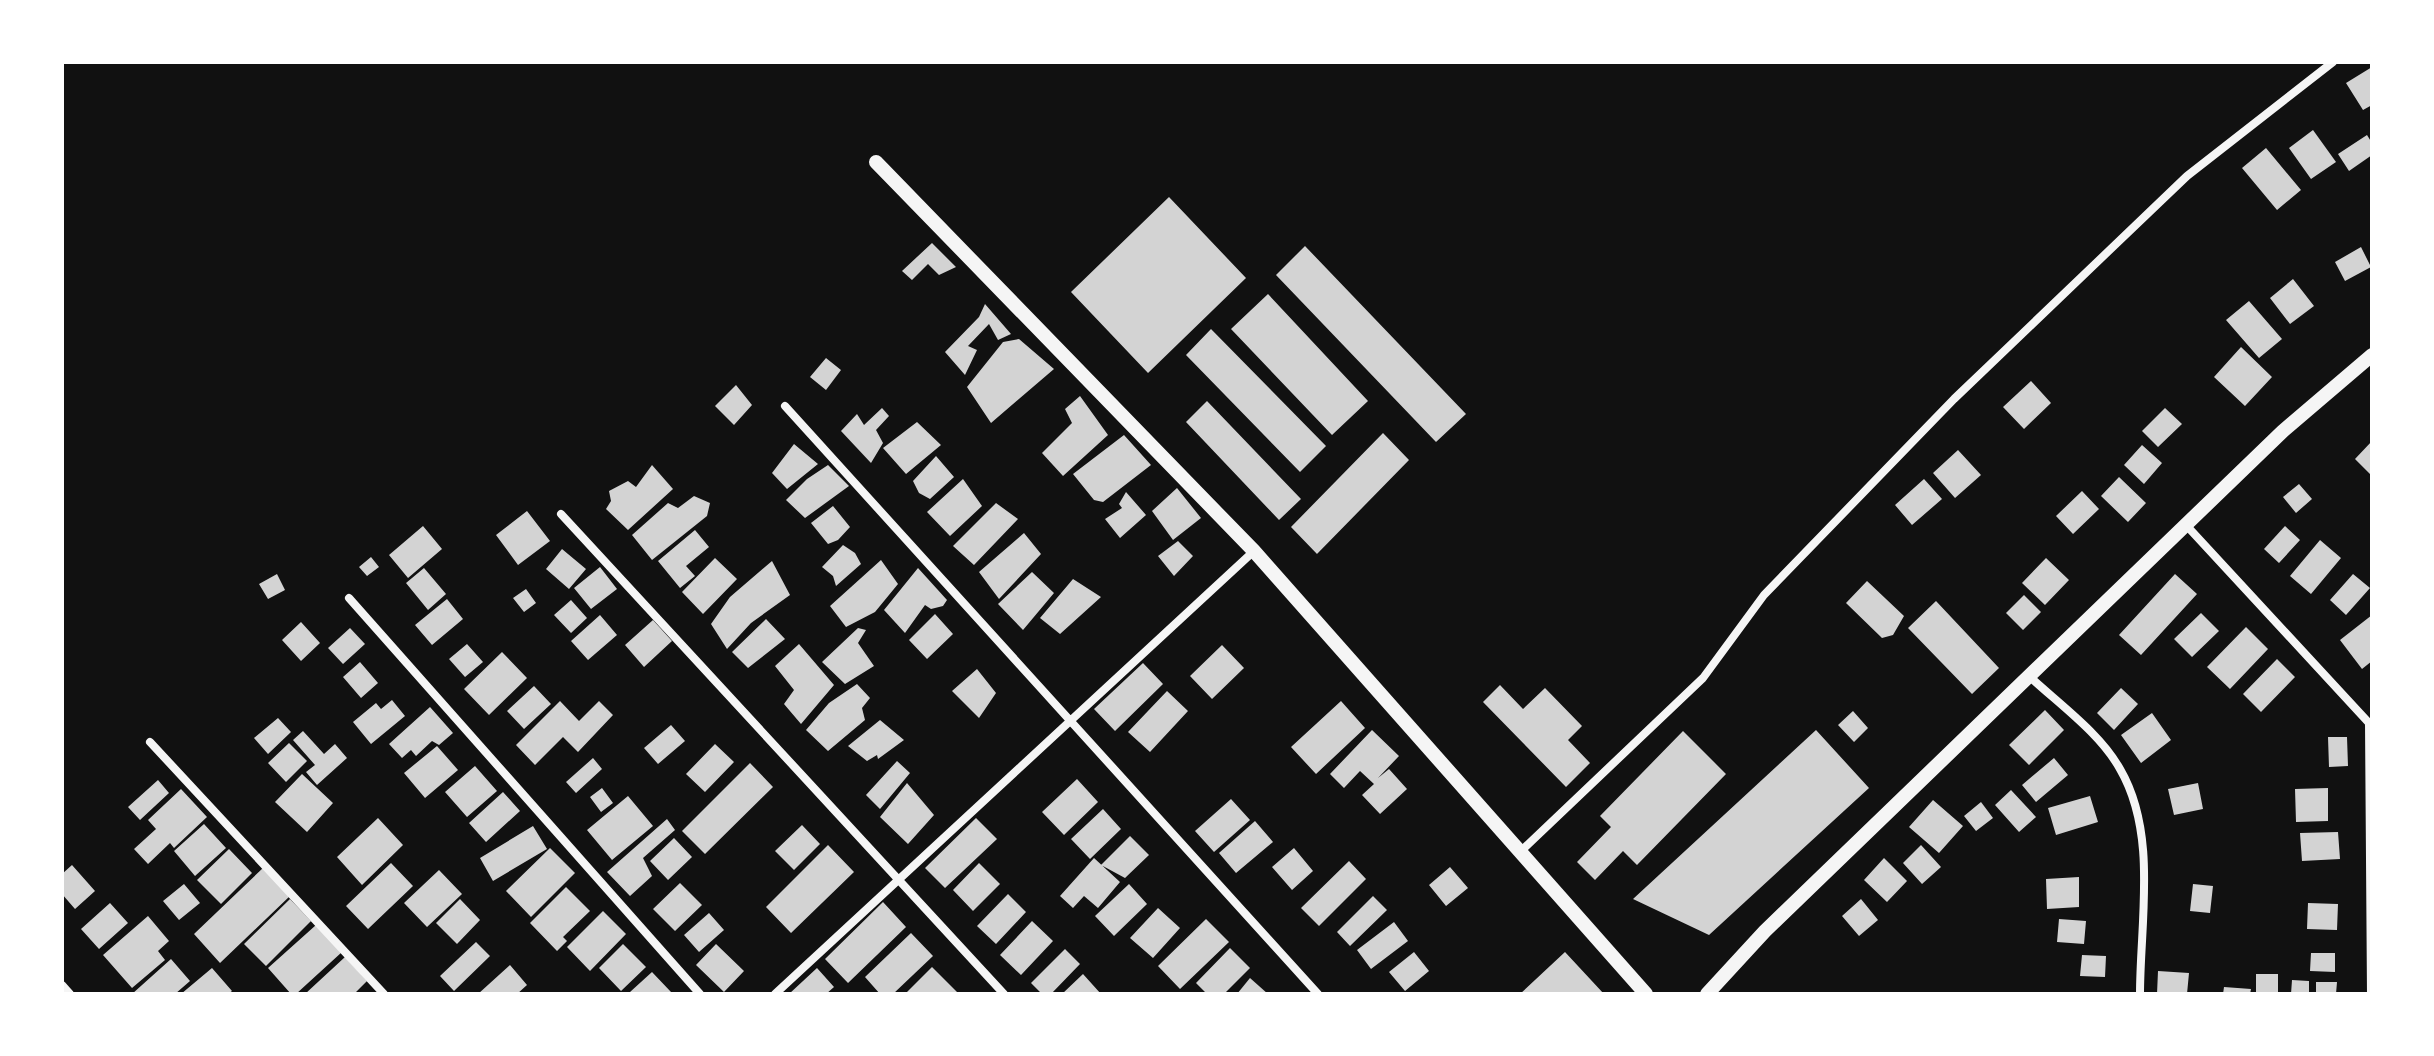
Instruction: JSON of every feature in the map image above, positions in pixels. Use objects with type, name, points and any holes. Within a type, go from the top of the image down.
[{"type":"street","points":[[1520,852],[1703,678],[1758,602],[1954,399],[2187,176],[2333,62]]},
{"type":"street","points":[[876,162],[1254,551],[1646,994]]},
{"type":"street","points":[[1707,994],[1765,931],[2283,431],[2372,355]]},
{"type":"street","points":[[785,406],[1318,994]]},
{"type":"street","points":[[561,514],[1004,994]]},
{"type":"street","points":[[2186,525],[2370,722],[2371,994]]},
{"type":"street","points":[[775,994],[1254,551]]},
{"type":"street","points":[[349,598],[700,994]]},
{"type":"street","points":[[2029,676],[2119,766],[2137,807],[2142,843],[2140,994]]},
{"type":"street","points":[[150,742],[384,994]]},
{"type":"street","points":[[62,985],[70,994]]},
{"type":"building","points":[[2372,67],[2372,105],[2363,110],[2346,83]]},
{"type":"building","points":[[2313,130],[2336,162],[2311,179],[2289,148]]},
{"type":"building","points":[[2367,135],[2372,143],[2372,155],[2349,171],[2338,154]]},
{"type":"building","points":[[2266,148],[2301,190],[2277,210],[2242,168]]},
{"type":"building","points":[[1169,197],[1246,278],[1148,373],[1071,292]]},
{"type":"building","points":[[932,243],[956,267],[939,275],[928,264],[912,280],[902,271]]},
{"type":"building","points":[[1305,246],[1466,414],[1436,442],[1276,275]]},
{"type":"building","points":[[2361,247],[2371,267],[2345,281],[2335,262]]},
{"type":"building","points":[[2293,279],[2314,306],[2290,324],[2270,298]]},
{"type":"building","points":[[1268,294],[1368,401],[1332,435],[1231,329]]},
{"type":"building","points":[[2249,301],[2282,339],[2259,358],[2226,320]]},
{"type":"building","points":[[985,304],[1011,334],[998,340],[989,324],[968,346],[977,350],[965,375],[945,352],[979,317]]},
{"type":"building","points":[[1211,329],[1326,446],[1300,472],[1186,355]]},
{"type":"building","points":[[1019,339],[1054,369],[991,423],[967,387],[1003,342]]},
{"type":"building","points":[[2241,347],[2272,377],[2245,406],[2214,377]]},
{"type":"building","points":[[826,358],[841,370],[826,390],[810,377]]},
{"type":"building","points":[[2031,381],[2051,403],[2024,429],[2003,407]]},
{"type":"building","points":[[736,385],[752,405],[734,425],[715,406]]},
{"type":"building","points":[[1080,396],[1108,435],[1063,476],[1042,453],[1072,423],[1065,409]]},
{"type":"building","points":[[1207,401],[1301,499],[1279,520],[1186,422]]},
{"type":"building","points":[[882,408],[889,416],[876,430],[883,443],[871,463],[841,431],[857,414],[864,425]]},
{"type":"building","points":[[2165,408],[2182,424],[2158,447],[2142,431]]},
{"type":"building","points":[[917,422],[941,445],[906,474],[883,448]]},
{"type":"building","points":[[1383,433],[1409,460],[1317,554],[1291,527]]},
{"type":"building","points":[[1124,435],[1151,465],[1103,502],[1094,500],[1073,474]]},
{"type":"building","points":[[2372,441],[2372,472],[2370,474],[2355,459]]},
{"type":"building","points":[[794,444],[818,464],[787,489],[772,473]]},
{"type":"building","points":[[2142,445],[2162,463],[2144,484],[2124,465]]},
{"type":"building","points":[[1958,450],[1981,475],[1955,498],[1933,473]]},
{"type":"building","points":[[936,456],[954,477],[930,499],[919,493],[913,481]]},
{"type":"building","points":[[652,465],[673,489],[628,530],[606,509],[611,501],[609,491],[628,481],[636,487]]},
{"type":"building","points":[[828,465],[849,486],[805,518],[786,500],[807,479]]},
{"type":"building","points":[[2119,477],[2146,503],[2128,522],[2101,496]]},
{"type":"building","points":[[963,479],[982,506],[950,536],[927,512]]},
{"type":"building","points":[[1924,479],[1942,499],[1912,525],[1895,505]]},
{"type":"building","points":[[2299,484],[2312,499],[2296,513],[2283,497]]},
{"type":"building","points":[[1177,488],[1201,518],[1173,540],[1152,511]]},
{"type":"building","points":[[2082,491],[2099,509],[2073,534],[2056,516]]},
{"type":"building","points":[[1126,492],[1146,515],[1120,538],[1105,519],[1122,508],[1119,504]]},
{"type":"building","points":[[694,496],[710,503],[707,516],[652,560],[632,535],[668,503],[678,508]]},
{"type":"building","points":[[996,503],[1018,519],[974,565],[953,546]]},
{"type":"building","points":[[833,506],[850,527],[838,540],[828,544],[811,523]]},
{"type":"building","points":[[527,511],[550,541],[518,565],[496,535]]},
{"type":"building","points":[[423,526],[442,549],[408,578],[389,555]]},
{"type":"building","points":[[2285,526],[2300,540],[2279,563],[2264,549]]},
{"type":"building","points":[[695,530],[709,547],[686,566],[695,576],[680,588],[658,561]]},
{"type":"building","points":[[1024,533],[1041,554],[999,599],[979,572]]},
{"type":"building","points":[[2320,540],[2341,558],[2311,594],[2290,576]]},
{"type":"building","points":[[1178,541],[1193,556],[1174,576],[1158,556]]},
{"type":"building","points":[[843,545],[855,553],[861,564],[836,586],[833,576],[822,567]]},
{"type":"building","points":[[562,549],[586,569],[569,589],[546,569]]},
{"type":"building","points":[[371,557],[379,567],[367,576],[359,567]]},
{"type":"building","points":[[715,558],[737,579],[703,614],[682,592]]},
{"type":"building","points":[[2046,558],[2069,580],[2045,605],[2022,583]]},
{"type":"building","points":[[881,560],[898,584],[875,612],[846,627],[830,606]]},
{"type":"building","points":[[772,561],[790,595],[751,623],[727,649],[711,624],[730,597]]},
{"type":"building","points":[[600,567],[617,589],[591,609],[574,588]]},
{"type":"building","points":[[424,568],[446,594],[428,610],[406,583]]},
{"type":"building","points":[[918,568],[947,600],[943,606],[931,609],[925,605],[905,633],[884,610]]},
{"type":"building","points":[[1032,572],[1054,593],[1023,630],[998,604]]},
{"type":"building","points":[[277,574],[285,590],[268,599],[259,584]]},
{"type":"building","points":[[2175,574],[2197,594],[2141,655],[2119,635]]},
{"type":"building","points":[[2353,574],[2370,588],[2346,615],[2330,600]]},
{"type":"building","points":[[1073,579],[1101,597],[1060,634],[1040,618]]},
{"type":"building","points":[[1867,581],[1904,616],[1893,635],[1882,638],[1846,603]]},
{"type":"building","points":[[526,589],[536,603],[524,612],[513,598]]},
{"type":"building","points":[[2024,595],[2041,612],[2023,630],[2006,613]]},
{"type":"building","points":[[447,599],[463,619],[432,645],[415,625]]},
{"type":"building","points":[[571,600],[587,618],[571,633],[554,615]]},
{"type":"building","points":[[1936,601],[1999,668],[1972,694],[1908,628]]},
{"type":"building","points":[[2201,613],[2219,631],[2192,657],[2174,639]]},
{"type":"building","points":[[935,614],[953,634],[927,659],[909,640]]},
{"type":"building","points":[[600,615],[617,635],[588,660],[571,641]]},
{"type":"building","points":[[2372,615],[2372,661],[2362,669],[2340,640]]},
{"type":"building","points":[[766,619],[785,639],[748,668],[732,652]]},
{"type":"building","points":[[653,620],[672,641],[644,667],[625,645]]},
{"type":"building","points":[[301,622],[320,643],[301,661],[282,640]]},
{"type":"building","points":[[2246,627],[2268,649],[2230,689],[2207,667]]},
{"type":"building","points":[[350,628],[365,644],[343,664],[328,648]]},
{"type":"building","points":[[858,628],[866,630],[858,643],[874,666],[845,684],[822,662]]},
{"type":"building","points":[[467,644],[483,662],[465,677],[449,659]]},
{"type":"building","points":[[799,644],[834,685],[801,724],[784,704],[794,690],[775,666]]},
{"type":"building","points":[[1222,645],[1244,668],[1212,699],[1190,676]]},
{"type":"building","points":[[502,652],[527,678],[489,715],[464,689]]},
{"type":"building","points":[[2277,659],[2295,677],[2261,712],[2243,694]]},
{"type":"building","points":[[360,662],[378,683],[361,698],[343,677]]},
{"type":"building","points":[[1143,663],[1163,684],[1115,731],[1094,709]]},
{"type":"building","points":[[977,669],[996,693],[979,718],[952,691]]},
{"type":"building","points":[[857,684],[870,698],[862,708],[865,720],[828,751],[806,730],[829,703]]},
{"type":"building","points":[[1500,685],[1523,709],[1545,688],[1582,726],[1568,740],[1590,763],[1566,787],[1483,702]]},
{"type":"building","points":[[534,686],[551,704],[524,729],[507,711]]},
{"type":"building","points":[[2121,688],[2138,704],[2114,730],[2097,713]]},
{"type":"building","points":[[1167,691],[1188,711],[1150,752],[1128,732]]},
{"type":"building","points":[[392,700],[405,716],[371,744],[353,722],[376,703],[381,709]]},
{"type":"building","points":[[560,701],[579,721],[599,701],[613,715],[578,752],[563,737],[535,765],[516,745]]},
{"type":"building","points":[[1341,701],[1365,728],[1316,774],[1291,747]]},
{"type":"building","points":[[430,707],[453,733],[439,745],[432,741],[416,756],[411,750],[402,758],[389,744]]},
{"type":"building","points":[[2045,710],[2064,730],[2029,765],[2009,745]]},
{"type":"building","points":[[1853,711],[1868,728],[1854,742],[1838,725]]},
{"type":"building","points":[[2152,713],[2171,740],[2141,763],[2121,735]]},
{"type":"building","points":[[278,718],[291,732],[268,754],[254,738]]},
{"type":"building","points":[[880,720],[904,740],[878,759],[877,755],[867,761],[848,746]]},
{"type":"building","points":[[671,725],[685,741],[658,764],[644,748]]},
{"type":"building","points":[[1372,730],[1399,756],[1378,778],[1389,769],[1407,789],[1380,814],[1362,795],[1374,784],[1360,771],[1344,788],[1330,774]]},
{"type":"building","points":[[1816,730],[1869,788],[1709,935],[1633,899]]},
{"type":"building","points":[[303,731],[324,754],[335,744],[347,758],[317,785],[306,772],[315,765],[293,740]]},
{"type":"building","points":[[1683,731],[1726,774],[1637,865],[1623,851],[1595,880],[1577,862],[1611,827],[1600,816]]},
{"type":"building","points":[[2328,737],[2347,737],[2348,766],[2329,767]]},
{"type":"building","points":[[289,743],[307,761],[286,782],[268,763]]},
{"type":"building","points":[[715,744],[734,762],[705,792],[686,774]]},
{"type":"building","points":[[437,746],[458,770],[425,798],[404,773]]},
{"type":"building","points":[[593,758],[602,769],[576,793],[566,782]]},
{"type":"building","points":[[2054,758],[2068,775],[2036,802],[2022,785]]},
{"type":"building","points":[[897,761],[910,773],[880,809],[866,795]]},
{"type":"building","points":[[750,763],[773,787],[705,854],[682,831]]},
{"type":"building","points":[[475,766],[497,791],[467,817],[445,792]]},
{"type":"building","points":[[302,774],[333,803],[307,832],[275,802]]},
{"type":"building","points":[[1077,779],[1098,802],[1064,835],[1042,812]]},
{"type":"building","points":[[158,780],[169,793],[140,820],[128,807]]},
{"type":"building","points":[[907,783],[934,815],[908,844],[880,817]]},
{"type":"building","points":[[2198,783],[2203,809],[2174,815],[2168,789]]},
{"type":"building","points":[[602,788],[613,803],[601,812],[590,797]]},
{"type":"building","points":[[2328,788],[2328,821],[2296,822],[2295,789]]},
{"type":"building","points":[[181,789],[207,817],[174,848],[170,843],[148,864],[134,849],[156,829],[148,820]]},
{"type":"building","points":[[2011,790],[2036,817],[2019,832],[1995,805]]},
{"type":"building","points":[[503,792],[520,811],[486,842],[469,823]]},
{"type":"building","points":[[628,796],[653,826],[612,860],[587,830]]},
{"type":"building","points":[[2090,796],[2098,822],[2056,835],[2048,808]]},
{"type":"building","points":[[1231,799],[1250,820],[1214,852],[1195,831]]},
{"type":"building","points":[[1933,800],[1963,826],[1939,853],[1909,827]]},
{"type":"building","points":[[1981,802],[1993,818],[1976,831],[1964,816]]},
{"type":"building","points":[[1103,809],[1121,829],[1090,859],[1071,839]]},
{"type":"building","points":[[378,818],[403,845],[362,885],[337,857]]},
{"type":"building","points":[[976,818],[997,839],[945,888],[925,868]]},
{"type":"building","points":[[667,819],[675,830],[643,858],[652,876],[630,896],[607,872]]},
{"type":"building","points":[[1255,821],[1273,842],[1236,873],[1219,853]]},
{"type":"building","points":[[204,824],[226,848],[195,876],[174,851]]},
{"type":"building","points":[[802,825],[820,844],[794,870],[775,851]]},
{"type":"building","points":[[533,826],[547,849],[493,881],[480,858]]},
{"type":"building","points":[[2338,832],[2340,859],[2302,861],[2300,833]]},
{"type":"building","points":[[1130,836],[1149,855],[1125,878],[1101,865]]},
{"type":"building","points":[[674,838],[692,857],[668,880],[650,861]]},
{"type":"building","points":[[828,845],[854,872],[791,933],[766,907]]},
{"type":"building","points":[[1921,845],[1941,867],[1922,884],[1903,863]]},
{"type":"building","points":[[550,848],[575,873],[531,917],[506,891]]},
{"type":"building","points":[[1294,848],[1313,871],[1292,890],[1272,867]]},
{"type":"building","points":[[229,849],[252,873],[221,904],[197,880]]},
{"type":"building","points":[[1094,858],[1120,882],[1098,908],[1084,896],[1073,908],[1060,896]]},
{"type":"building","points":[[1884,858],[1907,881],[1887,902],[1864,880]]},
{"type":"building","points":[[1349,861],[1366,879],[1319,926],[1301,908]]},
{"type":"building","points":[[391,863],[413,886],[368,929],[346,906]]},
{"type":"building","points":[[979,863],[1000,884],[973,911],[953,890]]},
{"type":"building","points":[[72,865],[95,891],[75,909],[62,894],[62,874]]},
{"type":"building","points":[[264,867],[291,895],[220,963],[194,934]]},
{"type":"building","points":[[1450,867],[1468,888],[1446,906],[1429,885]]},
{"type":"building","points":[[439,870],[462,894],[427,927],[404,903]]},
{"type":"building","points":[[2079,877],[2079,907],[2047,909],[2046,879]]},
{"type":"building","points":[[680,883],[702,905],[675,931],[653,909]]},
{"type":"building","points":[[184,884],[200,903],[179,920],[163,901]]},
{"type":"building","points":[[1129,884],[1147,904],[1114,936],[1095,916]]},
{"type":"building","points":[[2193,884],[2213,886],[2210,913],[2190,911]]},
{"type":"building","points":[[566,887],[590,911],[563,937],[567,941],[557,951],[530,923]]},
{"type":"building","points":[[1008,894],[1026,912],[996,944],[977,926]]},
{"type":"building","points":[[1373,896],[1387,910],[1350,946],[1337,932]]},
{"type":"building","points":[[290,899],[311,921],[266,966],[244,944]]},
{"type":"building","points":[[460,899],[480,920],[457,944],[436,923]]},
{"type":"building","points":[[1861,899],[1878,920],[1859,936],[1842,916]]},
{"type":"building","points":[[883,902],[906,927],[848,983],[825,959]]},
{"type":"building","points":[[110,903],[128,923],[99,949],[81,929]]},
{"type":"building","points":[[2308,903],[2338,904],[2337,930],[2307,929]]},
{"type":"building","points":[[1158,908],[1180,928],[1153,958],[1130,938]]},
{"type":"building","points":[[603,911],[626,934],[590,971],[567,947]]},
{"type":"building","points":[[709,913],[724,930],[699,952],[684,935]]},
{"type":"building","points":[[148,916],[169,941],[158,951],[165,960],[132,988],[103,955]]},
{"type":"building","points":[[1206,919],[1229,942],[1180,989],[1158,966]]},
{"type":"building","points":[[2059,919],[2086,921],[2084,944],[2057,942]]},
{"type":"building","points":[[1032,921],[1053,941],[1021,975],[1000,955]]},
{"type":"building","points":[[1394,922],[1408,941],[1371,969],[1357,950]]},
{"type":"building","points":[[316,925],[342,952],[296,994],[291,994],[268,968]]},
{"type":"building","points":[[911,933],[933,956],[893,994],[880,994],[865,977]]},
{"type":"building","points":[[476,942],[490,956],[454,991],[440,976]]},
{"type":"building","points":[[623,944],[646,967],[621,991],[599,968]]},
{"type":"building","points":[[716,944],[744,971],[724,992],[696,965]]},
{"type":"building","points":[[1230,948],[1250,968],[1224,994],[1207,994],[1196,983]]},
{"type":"building","points":[[1065,949],[1080,964],[1051,994],[1042,994],[1031,983]]},
{"type":"building","points":[[1414,952],[1429,971],[1405,991],[1389,972]]},
{"type":"building","points":[[1565,952],[1604,994],[1520,994]]},
{"type":"building","points":[[2311,953],[2335,953],[2335,972],[2310,971]]},
{"type":"building","points":[[2082,955],[2106,956],[2105,977],[2080,976]]},
{"type":"building","points":[[345,957],[367,981],[354,994],[305,994]]},
{"type":"building","points":[[171,959],[190,981],[175,994],[132,994]]},
{"type":"building","points":[[510,965],[527,985],[517,994],[478,994]]},
{"type":"building","points":[[932,967],[959,994],[905,994]]},
{"type":"building","points":[[212,968],[232,991],[228,994],[181,994]]},
{"type":"building","points":[[817,968],[834,987],[826,994],[789,994]]},
{"type":"building","points":[[2158,971],[2189,973],[2187,994],[2157,994]]},
{"type":"building","points":[[652,972],[671,992],[630,992]]},
{"type":"building","points":[[1083,974],[1101,994],[1062,994]]},
{"type":"building","points":[[2256,974],[2278,974],[2278,994],[2256,994]]},
{"type":"building","points":[[1250,978],[1268,994],[1237,994]]},
{"type":"building","points":[[2292,980],[2309,981],[2309,994],[2291,994]]},
{"type":"building","points":[[2316,982],[2337,982],[2336,994],[2316,994]]},
{"type":"building","points":[[2224,987],[2251,989],[2250,994],[2223,994]]}]
